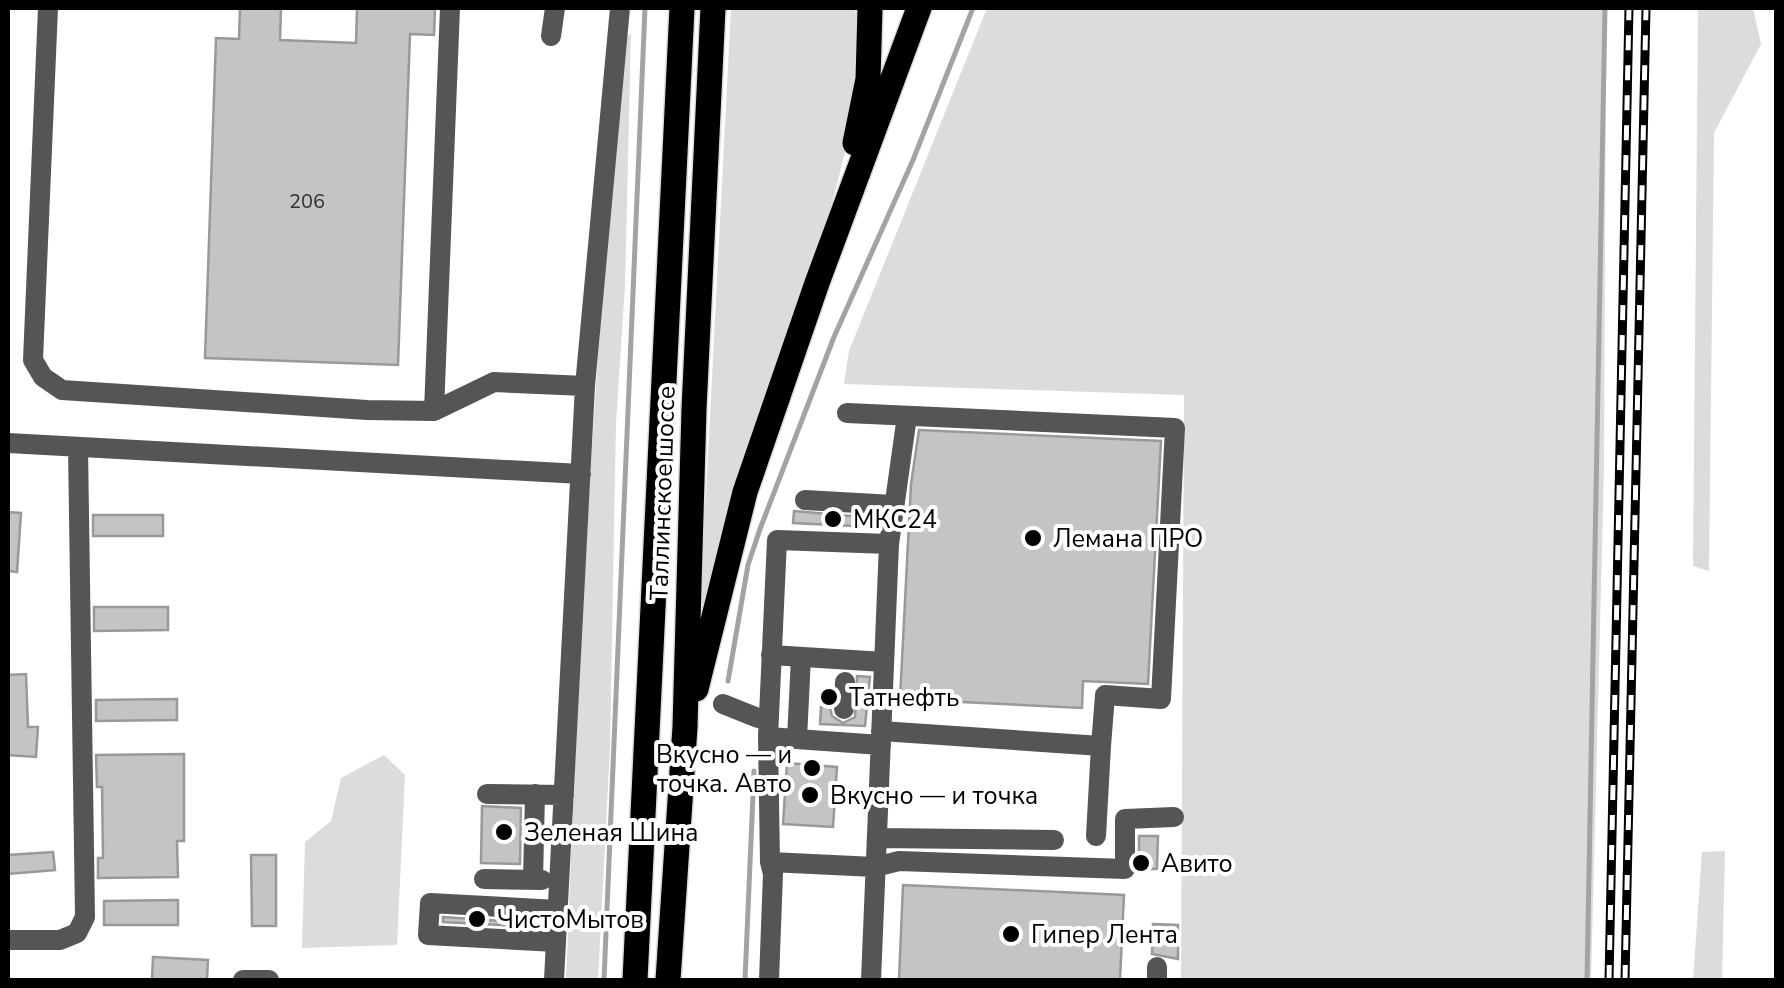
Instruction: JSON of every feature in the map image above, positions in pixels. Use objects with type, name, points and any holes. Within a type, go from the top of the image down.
[{"type":"main road","points":[[669,8],[680,52]]},
{"type":"main road","name":"Таллинское шоссе","points":[[635,980],[682,8]]},
{"type":"main road","name":"Таллинское шоссе","points":[[668,980],[685,728],[694,409],[713,8]]},
{"type":"main road","points":[[817,283],[859,128],[868,79],[870,8]]},
{"type":"main road","points":[[685,728],[745,492],[817,283],[920,8]]},
{"type":"street","points":[[48,8],[33,360],[43,378],[62,390],[434,412],[494,382],[585,386]]},
{"type":"street","points":[[434,412],[450,8]]},
{"type":"street","points":[[551,36],[555,8]]},
{"type":"street","points":[[554,980],[585,386],[620,8]]},
{"type":"street","points":[[847,413],[1175,428],[1161,699],[1105,695],[1096,836]]},
{"type":"street","points":[[870,980],[892,506],[908,416]]},
{"type":"street","points":[[8,443],[581,474]]},
{"type":"street","points":[[8,940],[60,940],[77,933],[85,917],[78,447]]},
{"type":"street","points":[[805,500],[892,506]]},
{"type":"street","points":[[769,980],[772,874],[768,728],[777,540],[890,544]]},
{"type":"street","points":[[772,655],[801,657],[846,672],[884,662]]},
{"type":"street","points":[[796,739],[801,657]]},
{"type":"street","points":[[843,725],[846,672]]},
{"type":"street","points":[[723,704],[796,739],[843,725],[881,738],[1101,746]]},
{"type":"street","points":[[487,794],[564,795]]},
{"type":"street","points":[[533,880],[535,794]]},
{"type":"street","points":[[770,862],[875,867],[899,861],[1126,869],[1125,819],[1174,817]]},
{"type":"street","points":[[876,838],[1054,840]]},
{"type":"street","points":[[484,879],[559,881]]},
{"type":"street","points":[[556,942],[428,935],[430,903],[558,910]]},
{"type":"street","points":[[242,980],[269,980]]},
{"type":"shaded area","points":[[731,8],[855,8],[855,89],[850,129],[830,208],[699,630]]},
{"type":"shaded area","points":[[987,8],[1606,8],[1604,469],[1591,980],[1181,980],[1184,395],[844,384],[849,351]]},
{"type":"shaded area","points":[[1698,8],[1753,8],[1761,44],[1714,133],[1709,571],[1693,566]]},
{"type":"shaded area","points":[[631,33],[625,286],[616,423],[610,748],[598,980],[566,980],[596,393],[624,41]]},
{"type":"shaded area","points":[[384,755],[405,775],[397,945],[302,948],[305,842],[331,821],[341,778]]},
{"type":"shaded area","points":[[1725,851],[1722,980],[1693,980],[1702,852]]},
{"type":"building","points":[[240,8],[281,8],[280,40],[356,43],[357,8],[435,8],[434,35],[410,34],[398,365],[205,358],[216,38],[239,39]]},
{"type":"building","name":"Лемана ПРО","points":[[919,430],[1161,441],[1148,684],[1083,681],[1082,708],[900,699],[911,484]]},
{"type":"building","name":"МКС24","points":[[794,511],[873,518],[873,527],[793,523]]},
{"type":"building","points":[[8,512],[21,513],[17,572],[8,571]]},
{"type":"building","points":[[93,515],[163,515],[163,536],[93,536]]},
{"type":"building","points":[[94,607],[168,607],[168,630],[94,631]]},
{"type":"building","points":[[26,674],[28,727],[38,727],[36,757],[8,755],[8,675]]},
{"type":"building","points":[[857,676],[870,677],[865,726],[820,724],[821,707],[830,708],[832,716],[843,723],[855,717]]},
{"type":"building","points":[[177,699],[177,720],[96,721],[96,700]]},
{"type":"building","points":[[184,754],[184,841],[177,841],[178,877],[98,878],[98,858],[103,858],[102,787],[97,787],[96,755]]},
{"type":"building","name":"Вкусно — и точка","points":[[787,763],[837,767],[833,827],[783,824]]},
{"type":"building","name":"Зеленая Шина","points":[[482,806],[521,808],[520,864],[481,863]]},
{"type":"building","points":[[1139,836],[1158,836],[1157,869],[1139,869]]},
{"type":"building","points":[[53,852],[55,870],[8,874],[8,855]]},
{"type":"building","points":[[251,855],[276,855],[276,926],[252,926]]},
{"type":"building","name":"Гипер Лента","points":[[903,885],[1124,895],[1120,980],[899,980]]},
{"type":"building","points":[[178,900],[178,925],[104,925],[104,901]]},
{"type":"building","points":[[443,917],[519,922],[518,926],[443,922]]},
{"type":"building","points":[[1153,924],[1178,925],[1178,959],[1152,954]]},
{"type":"building","points":[[153,957],[208,960],[207,980],[152,980]]},
{"type":"waterway","points":[[604,980],[645,8]]},
{"type":"waterway","points":[[728,681],[748,565],[760,529],[834,337],[913,160],[973,8]]},
{"type":"waterway","points":[[1587,980],[1605,8]]},
{"type":"waterway","points":[[745,980],[754,771]]},
{"type":"railway","points":[[1609,980],[1629,8]]},
{"type":"railway","points":[[1625,980],[1646,8]]},
{"type":"place","name":"МКС24","points":[[833,519]]},
{"type":"place","name":"Лемана ПРО","points":[[1033,538]]},
{"type":"place","name":"Татнефть","points":[[829,697]]},
{"type":"place","name":"Вкусно — и точка. Авто","points":[[812,768]]},
{"type":"place","name":"Вкусно — и точка","points":[[810,795]]},
{"type":"place","name":"Зеленая Шина","points":[[504,832]]},
{"type":"place","name":"Авито","points":[[1141,863]]},
{"type":"place","name":"ЧистоМытов","points":[[477,919]]},
{"type":"place","name":"Гипер Лента","points":[[1011,934]]}]
